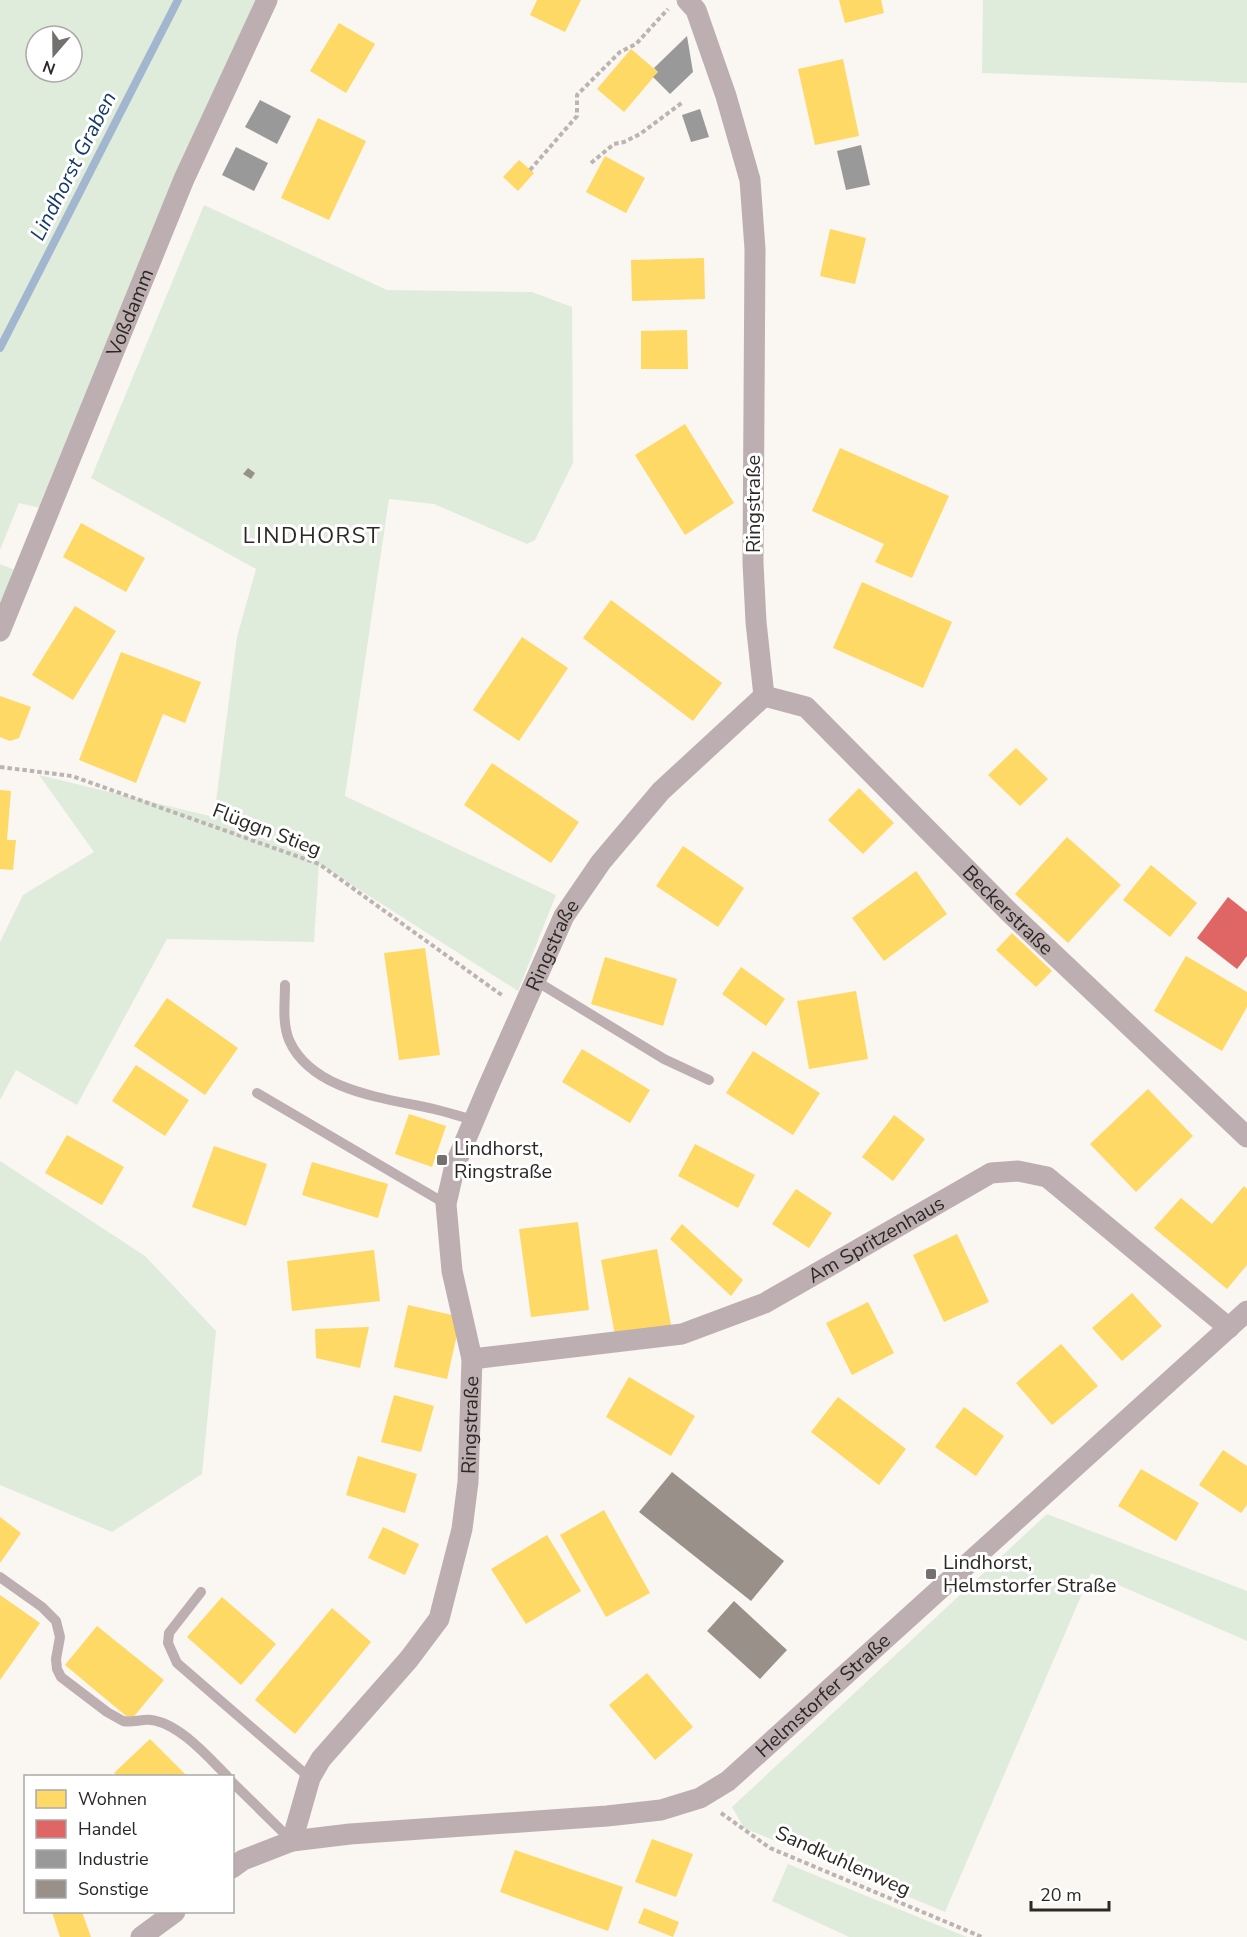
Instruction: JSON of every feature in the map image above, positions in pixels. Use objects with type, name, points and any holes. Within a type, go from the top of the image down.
[{"type":"street","name":"Voßdamm","points":[[0,630],[184,179],[267,0]]},
{"type":"street","name":"Ringstraße","points":[[292,1841],[310,1778],[321,1759],[409,1659],[439,1619],[462,1529],[468,1482],[472,1359],[452,1271],[446,1204],[455,1165],[564,916],[601,862],[661,791],[764,696],[756,622],[753,563],[754,249],[750,180],[726,96],[696,10],[678,4]]},
{"type":"street","name":"Beckerstraße","points":[[764,696],[806,707],[1009,912],[1247,1137]]},
{"type":"street","name":"Am Spritzenhaus","points":[[472,1359],[682,1334],[765,1303],[991,1173],[1018,1171],[1047,1177],[1229,1328]]},
{"type":"street","name":"Helmstorfer Straße","points":[[292,1841],[350,1834],[607,1816],[662,1810],[700,1798],[728,1781],[1247,1311]]},
{"type":"street","points":[[234,1867],[243,1860],[292,1841]]},
{"type":"street","points":[[141,1937],[171,1913]]},
{"type":"lane","points":[[536,981],[664,1059],[709,1080]]},
{"type":"lane","points":[[285,985],[284,1017],[290,1040],[308,1065],[332,1082],[373,1096],[474,1120]]},
{"type":"lane","points":[[257,1093],[446,1204]]},
{"type":"lane","points":[[0,1577],[42,1607],[56,1621],[60,1636],[56,1659],[57,1669],[69,1684],[123,1721],[150,1720],[173,1729],[195,1744],[226,1775]]},
{"type":"lane","points":[[201,1592],[170,1633],[168,1643],[177,1663],[310,1778]]},
{"type":"lane","points":[[234,1784],[292,1841]]},
{"type":"path","points":[[530,170],[577,116],[577,95],[620,52],[636,44],[678,4]]},
{"type":"path","points":[[591,163],[614,144],[640,134],[683,102]]},
{"type":"path","name":"Flüggn Stieg","points":[[0,767],[72,776],[319,864],[523,1010]]},
{"type":"path","name":"Sandkuhlenweg","points":[[700,1798],[770,1848],[982,1937]]},
{"type":"green space","points":[[0,0],[257,0],[141,258],[40,508],[19,503],[0,550]]},
{"type":"green space","points":[[983,0],[1247,0],[1247,83],[982,73]]},
{"type":"green space","points":[[204,205],[387,290],[532,292],[572,307],[573,463],[535,540],[527,544],[434,504],[389,499],[345,796],[556,895],[518,991],[319,864],[314,942],[167,939],[77,1105],[16,1070],[0,1100],[0,942],[23,895],[94,852],[39,775],[214,817],[237,637],[256,569],[91,478]]},
{"type":"green space","points":[[0,564],[15,570],[0,608]]},
{"type":"green space","points":[[0,1161],[145,1256],[216,1331],[202,1474],[112,1532],[0,1485]]},
{"type":"green space","points":[[1047,1514],[1247,1591],[1247,1641],[1091,1573],[945,1912],[744,1828],[732,1807]]},
{"type":"green space","points":[[788,1864],[967,1937],[849,1937],[772,1901]]},
{"type":"building: Wohnen","points":[[537,0],[581,0],[565,32],[530,15]]},
{"type":"building: Wohnen","points":[[839,0],[881,0],[884,13],[845,23]]},
{"type":"building: Wohnen","points":[[339,23],[375,44],[346,93],[310,71]]},
{"type":"building: Wohnen","points":[[631,49],[658,72],[624,112],[597,89]]},
{"type":"building: Wohnen","points":[[843,59],[859,136],[815,145],[798,69]]},
{"type":"building: Wohnen","points":[[318,118],[366,141],[329,220],[281,198]]},
{"type":"building: Wohnen","points":[[605,156],[645,178],[626,213],[586,192]]},
{"type":"building: Wohnen","points":[[519,160],[534,173],[518,191],[503,177]]},
{"type":"building: Wohnen","points":[[830,229],[866,238],[855,284],[820,276]]},
{"type":"building: Wohnen","points":[[704,258],[705,299],[632,301],[631,260]]},
{"type":"building: Wohnen","points":[[687,330],[688,369],[641,369],[641,331]]},
{"type":"building: Wohnen","points":[[685,424],[734,503],[685,535],[635,455]]},
{"type":"building: Wohnen","points":[[840,448],[949,496],[912,578],[875,562],[884,544],[812,511]]},
{"type":"building: Wohnen","points":[[81,523],[145,558],[126,592],[63,557]]},
{"type":"building: Wohnen","points":[[862,582],[952,622],[923,688],[833,648]]},
{"type":"building: Wohnen","points":[[611,600],[722,683],[693,721],[583,638]]},
{"type":"building: Wohnen","points":[[75,606],[116,631],[73,700],[32,675]]},
{"type":"building: Wohnen","points":[[522,637],[568,668],[519,741],[473,710]]},
{"type":"building: Wohnen","points":[[121,652],[201,682],[185,723],[163,714],[136,783],[79,760]]},
{"type":"building: Wohnen","points":[[0,696],[31,707],[19,738],[10,741],[0,737]]},
{"type":"building: Wohnen","points":[[1016,748],[1048,779],[1020,806],[988,775]]},
{"type":"building: Wohnen","points":[[492,763],[579,822],[551,863],[464,805]]},
{"type":"building: Wohnen","points":[[859,788],[894,823],[863,854],[828,820]]},
{"type":"building: Wohnen","points":[[0,790],[11,791],[7,840],[16,840],[13,870],[0,869]]},
{"type":"building: Wohnen","points":[[1067,837],[1121,885],[1068,943],[1015,894]]},
{"type":"building: Wohnen","points":[[683,846],[744,888],[718,927],[656,886]]},
{"type":"building: Wohnen","points":[[1151,865],[1197,903],[1170,937],[1123,900]]},
{"type":"building: Wohnen","points":[[916,871],[947,914],[884,961],[852,918]]},
{"type":"building: Wohnen","points":[[1012,933],[1052,971],[1036,987],[996,950]]},
{"type":"building: Wohnen","points":[[425,948],[440,1055],[399,1060],[384,953]]},
{"type":"building: Wohnen","points":[[1186,956],[1247,992],[1247,1007],[1222,1051],[1154,1011]]},
{"type":"building: Wohnen","points":[[605,957],[677,979],[663,1026],[591,1004]]},
{"type":"building: Wohnen","points":[[741,967],[785,999],[766,1026],[722,994]]},
{"type":"building: Wohnen","points":[[856,991],[868,1059],[809,1069],[797,1001]]},
{"type":"building: Wohnen","points":[[167,998],[238,1048],[205,1095],[134,1046]]},
{"type":"building: Wohnen","points":[[582,1049],[650,1090],[630,1123],[562,1082]]},
{"type":"building: Wohnen","points":[[753,1051],[820,1093],[793,1135],[726,1093]]},
{"type":"building: Wohnen","points":[[136,1065],[189,1100],[165,1136],[112,1101]]},
{"type":"building: Wohnen","points":[[1148,1089],[1193,1136],[1136,1192],[1090,1144]]},
{"type":"building: Wohnen","points":[[409,1114],[446,1126],[432,1167],[395,1154]]},
{"type":"building: Wohnen","points":[[894,1115],[925,1139],[893,1181],[862,1157]]},
{"type":"building: Wohnen","points":[[67,1135],[124,1167],[102,1205],[45,1173]]},
{"type":"building: Wohnen","points":[[695,1144],[755,1175],[738,1208],[678,1176]]},
{"type":"building: Wohnen","points":[[214,1146],[267,1164],[246,1226],[192,1207]]},
{"type":"building: Wohnen","points":[[312,1162],[388,1184],[378,1218],[302,1195]]},
{"type":"building: Wohnen","points":[[1244,1186],[1247,1189],[1247,1265],[1227,1289],[1154,1228],[1181,1198],[1212,1224]]},
{"type":"building: Wohnen","points":[[796,1189],[832,1213],[809,1248],[772,1224]]},
{"type":"building: Wohnen","points":[[578,1222],[589,1310],[531,1317],[519,1229]]},
{"type":"building: Wohnen","points":[[682,1224],[743,1280],[731,1296],[670,1239]]},
{"type":"building: Wohnen","points":[[957,1234],[989,1302],[944,1322],[913,1255]]},
{"type":"building: Wohnen","points":[[657,1249],[671,1325],[615,1335],[601,1260]]},
{"type":"building: Wohnen","points":[[374,1250],[380,1301],[292,1311],[287,1261]]},
{"type":"building: Wohnen","points":[[1132,1293],[1162,1326],[1122,1361],[1092,1328]]},
{"type":"building: Wohnen","points":[[868,1302],[894,1353],[852,1375],[826,1323]]},
{"type":"building: Wohnen","points":[[408,1305],[461,1317],[447,1379],[394,1367]]},
{"type":"building: Wohnen","points":[[369,1327],[360,1368],[316,1358],[315,1329]]},
{"type":"building: Wohnen","points":[[1061,1344],[1098,1386],[1052,1425],[1016,1383]]},
{"type":"building: Wohnen","points":[[629,1377],[695,1416],[671,1456],[606,1417]]},
{"type":"building: Wohnen","points":[[394,1395],[434,1406],[421,1452],[381,1442]]},
{"type":"building: Wohnen","points":[[838,1397],[906,1449],[879,1485],[811,1432]]},
{"type":"building: Wohnen","points":[[964,1407],[1004,1436],[976,1476],[935,1447]]},
{"type":"building: Wohnen","points":[[1223,1450],[1247,1466],[1247,1505],[1241,1513],[1199,1485]]},
{"type":"building: Wohnen","points":[[358,1456],[417,1474],[405,1513],[346,1495]]},
{"type":"building: Wohnen","points":[[1141,1469],[1199,1503],[1176,1541],[1118,1506]]},
{"type":"building: Wohnen","points":[[604,1510],[650,1593],[606,1617],[560,1535]]},
{"type":"building: Wohnen","points":[[0,1517],[21,1533],[0,1563]]},
{"type":"building: Wohnen","points":[[383,1527],[419,1544],[405,1575],[368,1558]]},
{"type":"building: Wohnen","points":[[547,1535],[581,1591],[526,1624],[491,1569]]},
{"type":"building: Wohnen","points":[[0,1595],[40,1623],[0,1680]]},
{"type":"building: Wohnen","points":[[222,1597],[276,1644],[241,1685],[187,1637]]},
{"type":"building: Wohnen","points":[[332,1608],[371,1642],[295,1734],[255,1700]]},
{"type":"building: Wohnen","points":[[97,1626],[164,1680],[131,1720],[65,1665]]},
{"type":"building: Wohnen","points":[[647,1673],[693,1727],[655,1760],[609,1705]]},
{"type":"building: Wohnen","points":[[150,1739],[186,1775],[117,1775],[114,1773]]},
{"type":"building: Wohnen","points":[[652,1839],[693,1854],[676,1897],[635,1882]]},
{"type":"building: Wohnen","points":[[515,1850],[623,1887],[608,1931],[500,1892]]},
{"type":"building: Wohnen","points":[[644,1908],[679,1922],[673,1937],[638,1923]]},
{"type":"building: Wohnen","points":[[52,1913],[82,1913],[91,1937],[60,1937]]},
{"type":"building: Handel","points":[[1228,897],[1247,912],[1247,956],[1237,969],[1197,938]]},
{"type":"building: Industrie","points":[[687,36],[693,72],[670,94],[653,77],[658,72],[654,68]]},
{"type":"building: Industrie","points":[[260,100],[291,116],[277,144],[245,127]]},
{"type":"building: Industrie","points":[[700,109],[709,137],[691,142],[682,115]]},
{"type":"building: Industrie","points":[[861,145],[870,185],[846,190],[837,151]]},
{"type":"building: Industrie","points":[[236,147],[268,163],[254,191],[222,175]]},
{"type":"building: Sonstige","points":[[248,468],[255,473],[251,479],[243,474]]},
{"type":"building: Sonstige","points":[[672,1472],[784,1561],[751,1601],[639,1512]]},
{"type":"building: Sonstige","points":[[734,1601],[787,1650],[760,1679],[707,1631]]},
{"type":"waterway","name":"Lindhorst Graben","points":[[0,348],[178,0]]},
{"type":"place","name":"Lindhorst, Ringstraße","points":[[442,1160]]},
{"type":"place","name":"Lindhorst, Helmstorfer Straße","points":[[931,1574]]},
{"type":"district","name":"LINDHORST","points":[[312,536]]}]
